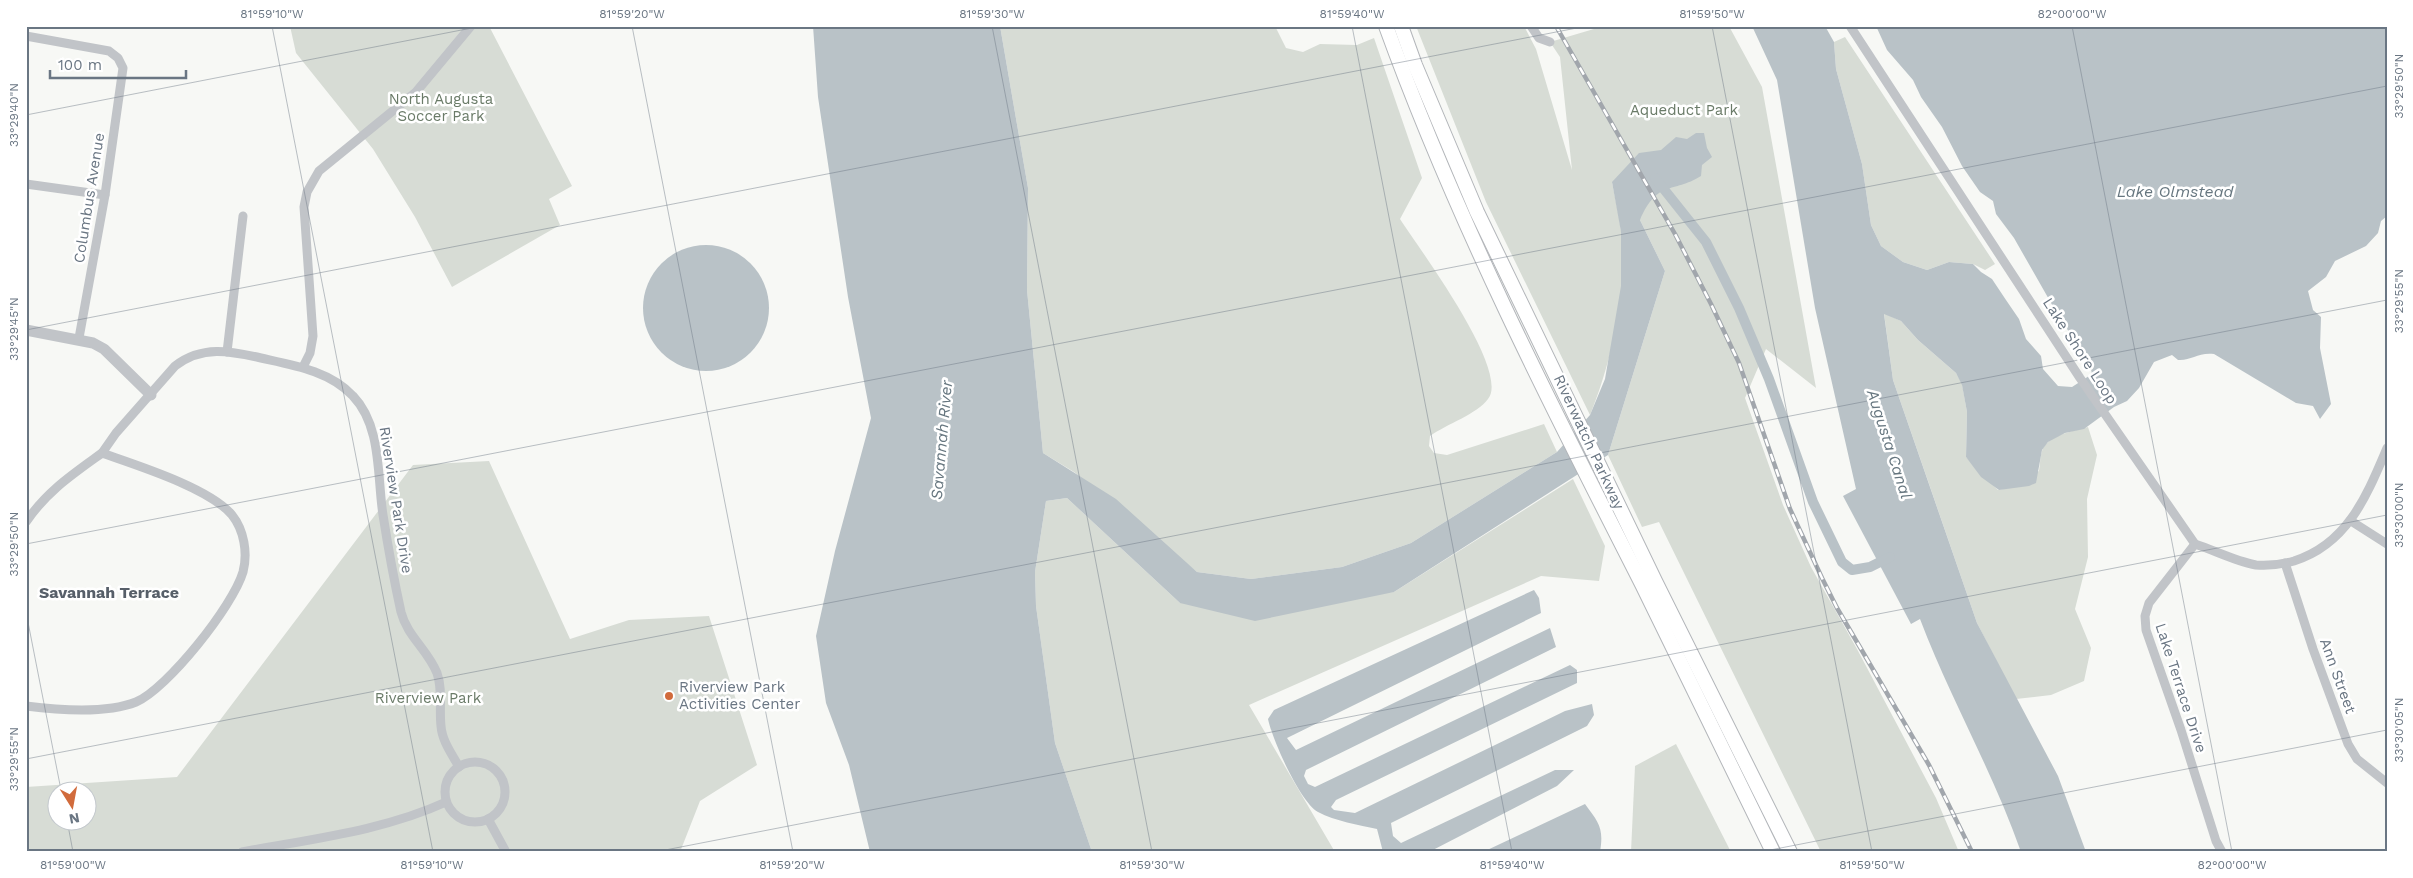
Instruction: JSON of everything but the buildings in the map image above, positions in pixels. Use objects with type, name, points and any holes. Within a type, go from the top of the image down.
[{"type":"main road","name":"Riverwatch Parkway","points":[[1386,26],[1426,132],[1474,243],[1530,362],[1773,852]]},
{"type":"main road","name":"Riverwatch Parkway","points":[[1401,26],[1415,65],[1477,212],[1654,581],[1790,852]]},
{"type":"street","points":[[303,368],[310,353],[313,336],[304,207],[310,184],[319,171],[416,92],[471,26]]},
{"type":"street","points":[[1531,26],[1539,38],[1550,42]]},
{"type":"street","name":"Lake Shore Loop","points":[[1850,26],[2109,422],[2195,544]]},
{"type":"street","name":"Columbus Avenue","points":[[26,36],[104,49],[114,54],[121,62],[123,73],[105,195],[79,338]]},
{"type":"street","points":[[26,184],[105,195]]},
{"type":"street","points":[[227,352],[243,216]]},
{"type":"street","points":[[26,330],[93,342],[104,349],[151,395]]},
{"type":"street","name":"Riverview Park Drive","points":[[26,522],[37,506],[54,488],[102,452],[116,433],[175,366],[184,359],[208,351],[227,352],[303,368],[342,386],[360,404],[370,423],[386,538],[402,613],[410,634],[436,672],[440,689],[442,735],[459,767]]},
{"type":"street","points":[[2195,544],[2226,557],[2258,565],[2285,563],[2308,556],[2324,547],[2350,521],[2364,501],[2387,448]]},
{"type":"street","points":[[26,706],[100,708],[124,706],[144,698],[169,677],[213,623],[235,589],[243,572],[244,540],[238,523],[227,509],[212,499],[177,482],[102,452]]},
{"type":"street","points":[[2350,521],[2387,544]]},
{"type":"street","name":"Lake Terrace Drive","points":[[2195,544],[2149,603],[2145,616],[2146,630],[2181,730],[2216,841],[2222,852]]},
{"type":"street","name":"Ann Street","points":[[2285,563],[2313,649],[2348,744],[2357,759],[2387,783]]},
{"type":"street","points":[[478,762],[496,770],[502,778],[505,797],[496,814],[478,822],[459,817],[446,802],[446,782],[451,773],[459,767],[468,763],[478,762]]},
{"type":"street","points":[[242,852],[391,822],[424,812],[446,802]]},
{"type":"street","points":[[488,819],[506,852]]},
{"type":"green space","name":"North Augusta Soccer Park","points":[[290,26],[489,26],[572,186],[549,199],[560,225],[452,287],[415,217],[373,149],[296,53]]},
{"type":"green space","points":[[1000,26],[1275,26],[1286,48],[1303,52],[1320,44],[1357,45],[1374,38],[1422,178],[1400,219],[1442,281],[1475,337],[1486,363],[1492,384],[1488,399],[1483,404],[1430,436],[1429,446],[1434,453],[1447,455],[1544,424],[1557,452],[1411,543],[1342,567],[1251,579],[1197,572],[1074,472],[1043,453],[1027,290],[1028,188]]},
{"type":"green space","name":"Aqueduct Park","points":[[1416,26],[1524,26],[1536,49],[1572,170],[1560,57],[1550,42],[1604,26],[1724,26],[1730,28],[1762,87],[1816,388],[1766,349],[1745,398],[1783,505],[1811,567],[1936,798],[1959,852],[1821,852],[1659,522],[1642,527],[1608,455],[1665,271],[1640,220],[1612,182],[1623,254],[1620,301],[1605,372],[1590,415],[1486,202]]},
{"type":"green space","points":[[1845,37],[1995,264],[1985,270],[1973,264],[1949,262],[1927,270],[1903,262],[1881,246],[1871,225],[1862,164],[1836,69],[1834,42]]},
{"type":"green space","points":[[1884,313],[1901,321],[1918,340],[1956,373],[1962,384],[1967,412],[1966,457],[1998,490],[2013,487],[2039,471],[2042,451],[2049,441],[2062,434],[2088,427],[2097,455],[2087,499],[2088,557],[2075,609],[2091,648],[2084,681],[2051,695],[2016,699],[1977,623],[1893,380]]},
{"type":"green space","name":"Riverview Park","points":[[489,461],[570,639],[629,620],[709,616],[757,765],[700,801],[680,852],[26,852],[26,787],[48,786],[48,830],[98,830],[98,782],[177,777],[413,465]]},
{"type":"green space","points":[[1573,479],[1605,546],[1599,581],[1541,576],[1249,705],[1335,852],[1092,852],[1055,743],[1036,606],[1035,572],[1046,501],[1067,498],[1180,603],[1394,592]]},
{"type":"green space","points":[[1676,744],[1731,852],[1631,852],[1635,766]]},
{"type":"water","name":"Savannah River","points":[[813,26],[1000,26],[1028,188],[1027,290],[1043,453],[1116,499],[1197,572],[1251,579],[1342,567],[1411,543],[1557,452],[1590,415],[1605,379],[1621,286],[1621,232],[1612,182],[1639,153],[1661,150],[1676,137],[1687,139],[1696,133],[1704,133],[1707,148],[1712,157],[1702,165],[1701,176],[1666,189],[1653,198],[1640,220],[1665,271],[1608,455],[1394,592],[1255,621],[1180,603],[1067,498],[1046,501],[1035,572],[1036,606],[1055,743],[1092,852],[870,852],[849,765],[826,703],[816,636],[835,551],[871,418],[848,297],[818,97]]},
{"type":"water","name":"Lake Olmstead","points":[[1752,26],[1825,26],[1834,42],[1836,69],[1862,164],[1871,225],[1881,246],[1903,262],[1927,270],[1949,262],[1973,264],[1992,279],[2019,319],[2026,339],[2041,356],[2043,369],[2058,386],[2072,387],[2092,374],[2088,355],[2063,324],[2014,238],[1996,214],[1993,201],[1980,192],[1962,166],[1942,127],[1921,97],[1913,80],[1887,50],[1876,26],[2387,26],[2387,216],[2381,221],[2378,233],[2366,246],[2335,261],[2326,277],[2308,291],[2313,310],[2321,317],[2320,348],[2331,404],[2320,419],[2313,406],[2296,403],[2214,354],[2203,354],[2183,360],[2178,360],[2172,355],[2154,362],[2139,388],[2127,401],[2114,407],[2084,429],[2065,433],[2048,442],[2042,450],[2036,483],[2029,486],[1999,490],[1981,477],[1966,457],[1967,412],[1962,385],[1956,373],[1918,340],[1901,321],[1884,314],[1893,380],[1977,623],[2058,776],[2086,852],[2021,852],[1998,793],[1944,677],[1920,619],[1911,624],[1843,496],[1856,489],[1815,308],[1777,80]]},
{"type":"water","points":[[706,245],[730,249],[751,263],[765,284],[769,308],[765,332],[751,353],[730,367],[706,371],[682,367],[661,353],[647,332],[643,308],[647,284],[661,263],[682,249]]},
{"type":"water","points":[[1534,590],[1539,598],[1541,613],[1287,738],[1296,750],[1550,628],[1556,647],[1306,770],[1304,776],[1308,784],[1315,787],[1570,665],[1577,670],[1577,683],[1336,800],[1331,807],[1334,810],[1355,813],[1565,711],[1592,704],[1594,715],[1587,726],[1391,823],[1393,836],[1401,843],[1555,770],[1574,770],[1557,786],[1429,852],[1383,852],[1377,829],[1332,818],[1318,812],[1311,806],[1295,783],[1275,741],[1268,719],[1274,710]]},
{"type":"water","points":[[1585,804],[1594,816],[1601,831],[1600,852],[1483,852]]},
{"type":"waterway","points":[[1655,178],[1706,242],[1739,308],[1769,379],[1813,502],[1842,562],[1852,570],[1870,567],[1890,557]]},
{"type":"railway","points":[[1556,26],[1675,234],[1711,304],[1739,363],[1790,509],[1822,578],[1837,608],[1929,765],[1972,852]]},
{"type":"place","name":"Riverview Park Activities Center","points":[[669,696]]},
{"type":"district","name":"Savannah Terrace","points":[[109,592]]},
{"type":"water label","name":"Augusta Canal","points":[[1890,444]]}]
